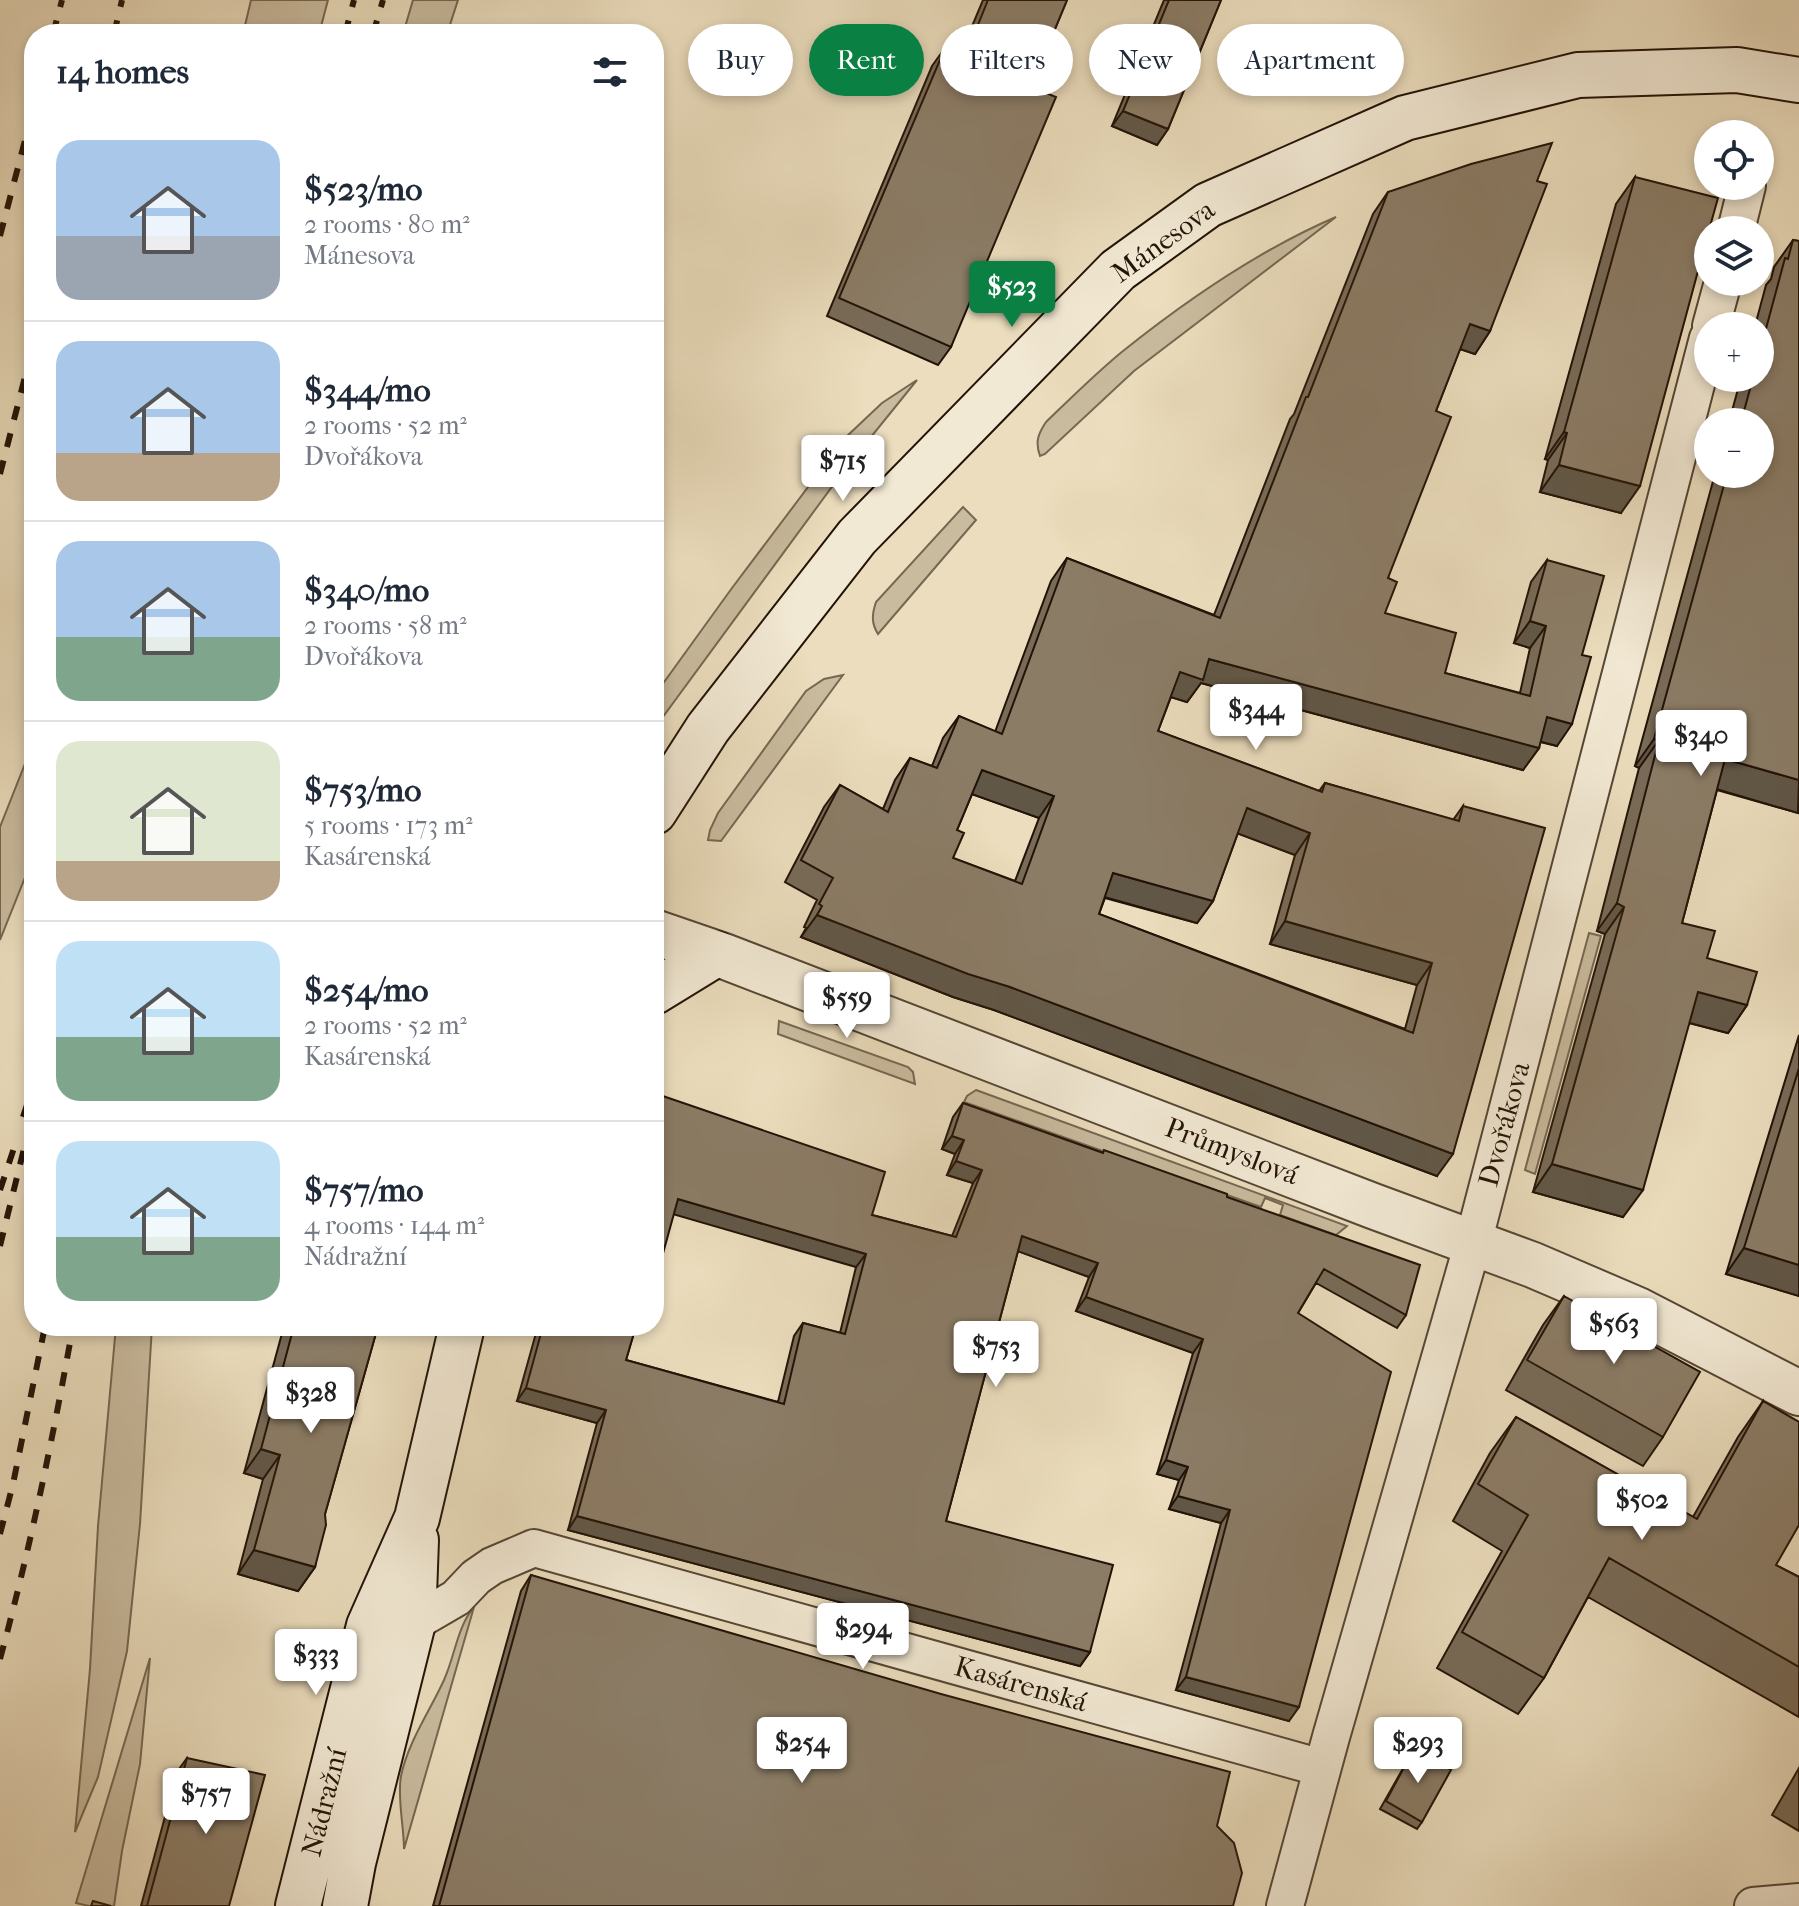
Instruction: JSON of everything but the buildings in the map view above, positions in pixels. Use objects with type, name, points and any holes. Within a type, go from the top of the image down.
[{"type":"main road","name":"Mánesova","points":[[664,794],[708,728],[857,537],[1118,270],[1208,205],[1405,118],[1578,75],[1737,70],[1799,80]]},
{"type":"main road","name":"Průmyslová","points":[[664,936],[1533,1265],[1638,1310],[1799,1393]]},
{"type":"main road","points":[[664,986],[716,954]]},
{"type":"main road","name":"Nádražní","points":[[298,1906],[369,1626],[417,1518],[460,1336]]},
{"type":"main road","name":"Nádražní","points":[[345,1906],[413,1623],[417,1518]]},
{"type":"street","name":"Dvořákova","points":[[1285,1906],[1473,1243],[1694,392]]},
{"type":"street","name":"Kasárenská","points":[[413,1623],[456,1598],[476,1577],[492,1566],[534,1548],[1322,1768]]},
{"type":"street","points":[[1753,1906],[1799,1902]]},
{"type":"shaded area","points":[[251,0],[328,0],[322,24],[245,24]]},
{"type":"shaded area","points":[[413,0],[458,0],[450,24],[406,24]]},
{"type":"shaded area","points":[[1336,217],[1134,371],[1040,456],[1038,438],[1046,422],[1123,351],[1225,277],[1279,245]]},
{"type":"shaded area","points":[[917,380],[845,469],[664,715],[664,682],[845,438],[882,403]]},
{"type":"shaded area","points":[[963,507],[976,520],[878,634],[873,618],[876,602]]},
{"type":"shaded area","points":[[843,675],[721,841],[708,840],[718,813],[806,691],[824,679]]},
{"type":"shaded area","points":[[24,766],[24,880],[0,940],[0,827]]},
{"type":"shaded area","points":[[1589,933],[1601,936],[1535,1174],[1525,1170]]},
{"type":"shaded area","points":[[779,1021],[908,1067],[913,1072],[915,1084],[778,1034]]},
{"type":"shaded area","points":[[976,1090],[1347,1226],[1336,1235],[1280,1215],[1283,1205],[1265,1198],[1261,1207],[964,1102]]},
{"type":"shaded area","points":[[115,1336],[151,1336],[140,1524],[127,1651],[98,1777],[75,1832],[90,1669],[98,1526]]},
{"type":"shaded area","points":[[474,1607],[404,1849],[400,1793],[404,1763],[444,1680],[464,1623]]},
{"type":"shaded area","points":[[150,1658],[140,1764],[114,1906],[76,1903]]},
{"type":"railway","points":[[56,24],[62,0]]},
{"type":"railway","points":[[116,24],[122,0]]},
{"type":"railway","points":[[348,24],[354,0]]},
{"type":"railway","points":[[376,24],[383,0]]},
{"type":"railway","points":[[0,236],[24,144]]},
{"type":"railway","points":[[0,474],[24,381]]},
{"type":"railway","points":[[0,1190],[14,1148]]},
{"type":"railway","points":[[0,1246],[24,1149]]},
{"type":"railway","points":[[0,1534],[43,1336]]},
{"type":"railway","points":[[0,1659],[40,1493],[71,1336]]}]
